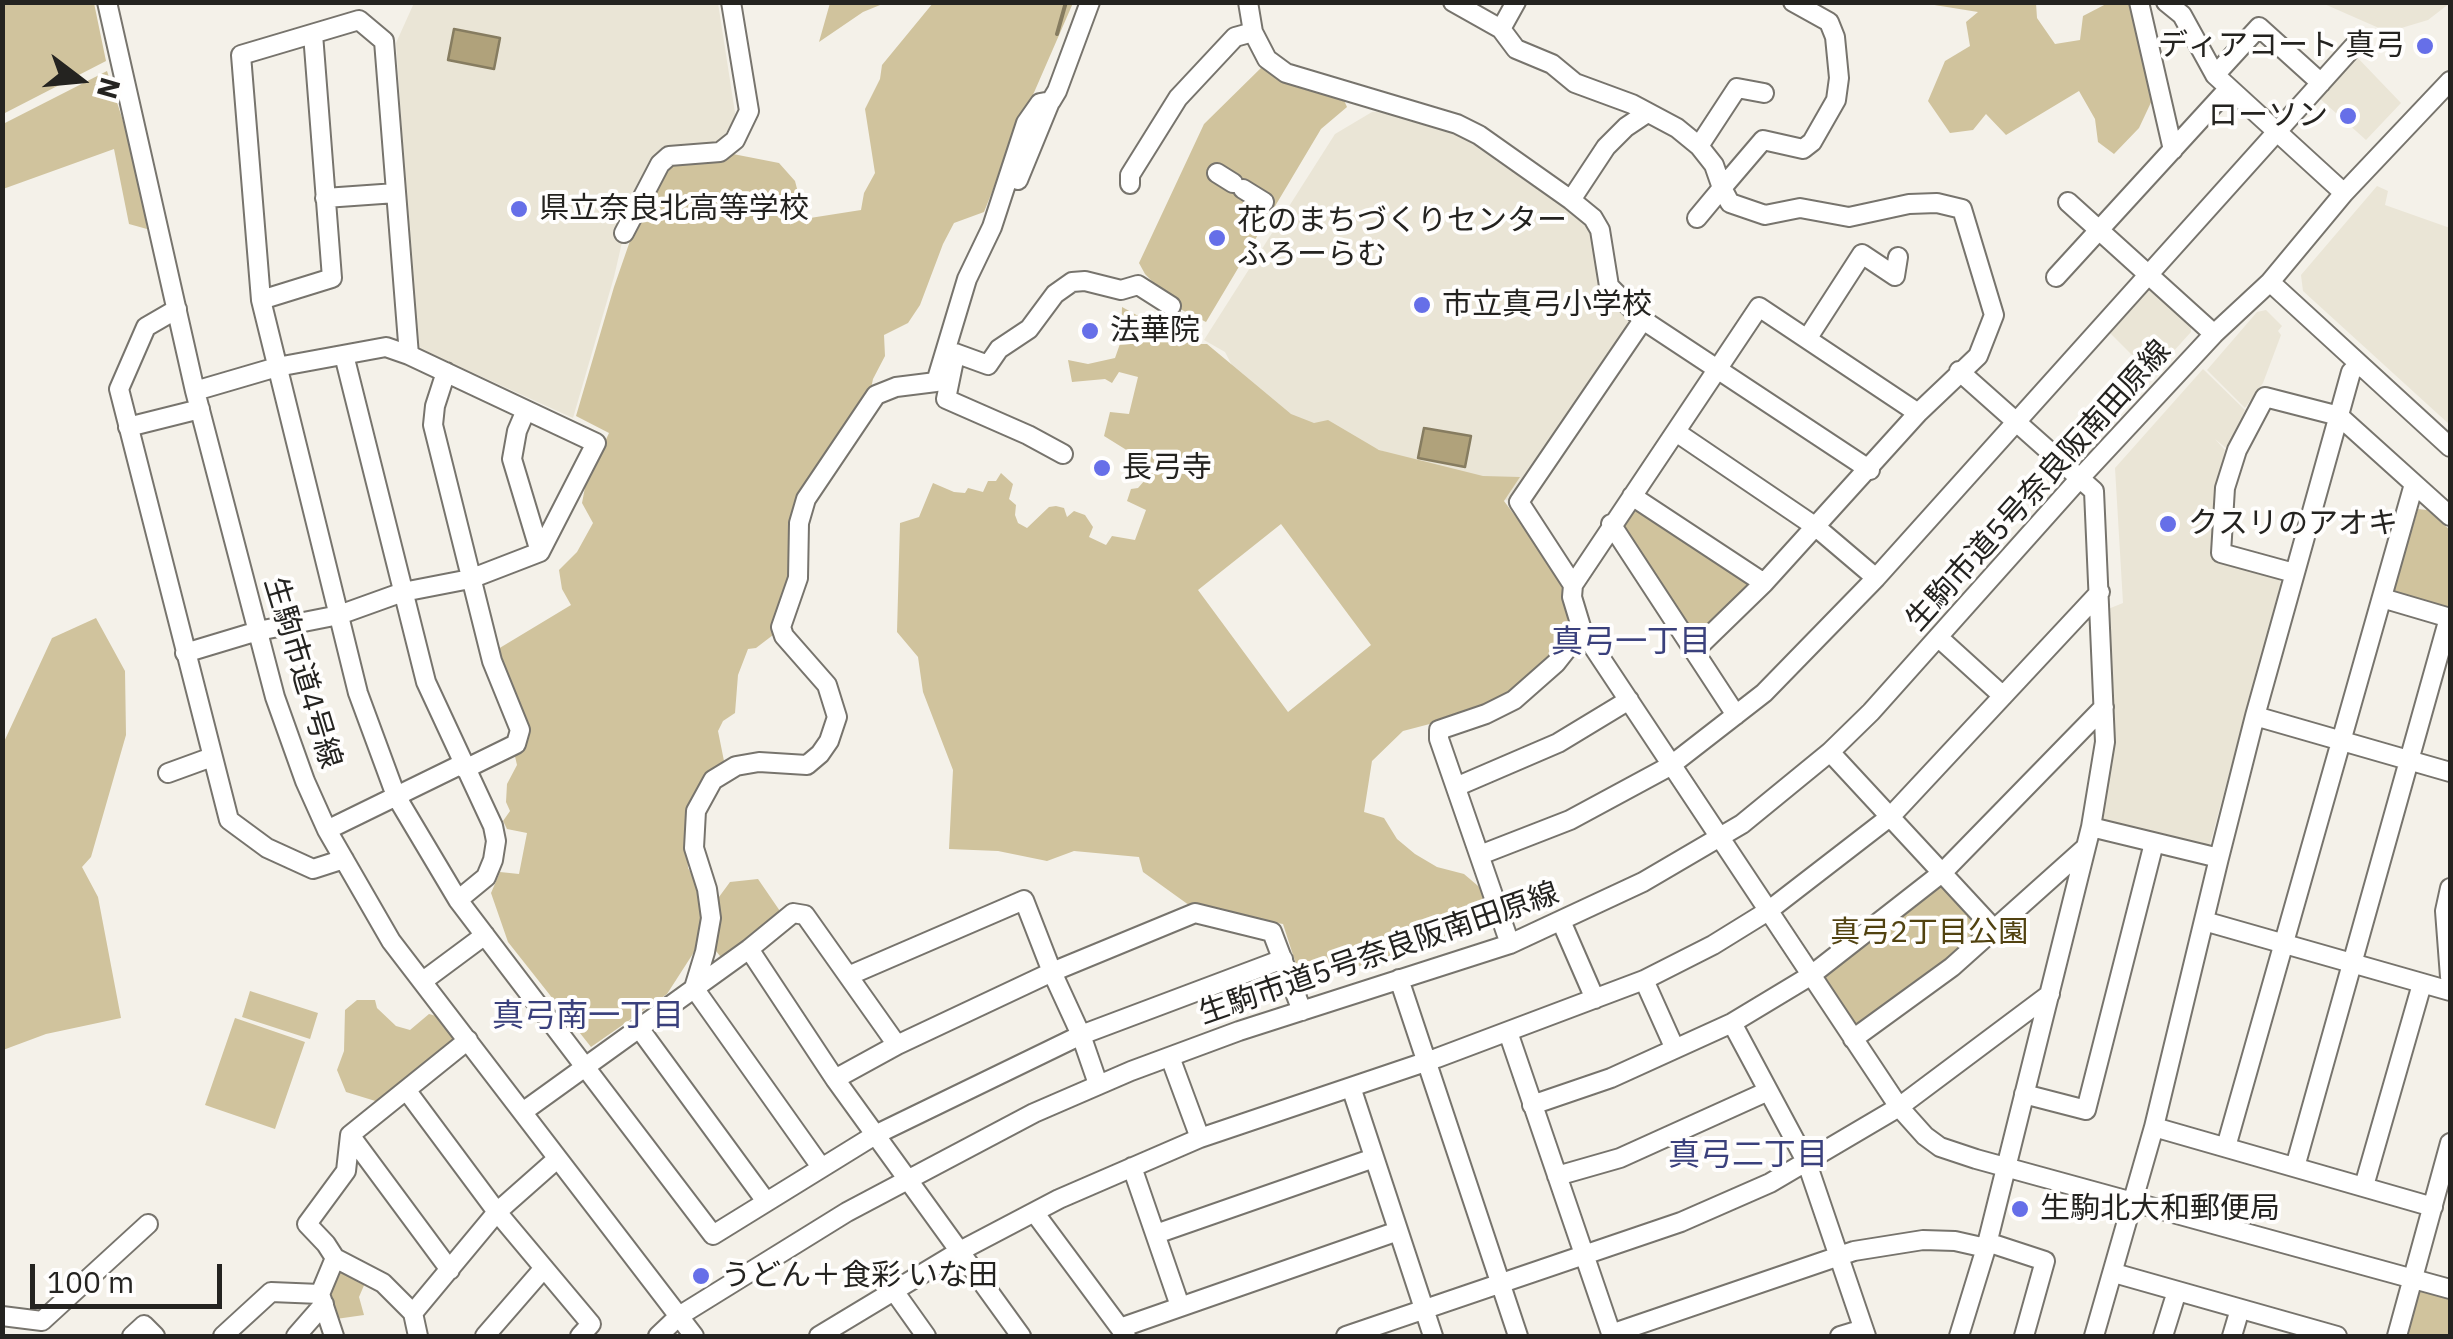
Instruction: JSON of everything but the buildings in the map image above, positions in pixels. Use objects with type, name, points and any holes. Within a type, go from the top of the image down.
[{"type":"street","name":"生駒市道4号線","points":[[107,2],[198,400],[258,631],[290,744],[327,830],[392,942],[694,1336]]},
{"type":"street","points":[[624,233],[660,164],[670,156],[720,152],[735,140],[749,112],[732,2]]},
{"type":"street","points":[[1063,454],[946,398],[955,353],[977,284],[1090,2]]},
{"type":"street","points":[[1248,2],[1253,32],[1267,59],[1286,72],[1457,124],[1479,135],[1571,200],[1593,218],[1600,230],[1609,286],[1643,320],[1870,470]]},
{"type":"street","points":[[1454,2],[1501,29],[1516,49],[1552,64],[1576,83],[1632,104],[1677,128],[1714,165],[1730,204],[1765,215],[1800,208],[1861,216],[1888,206],[1909,204],[1962,209],[1994,315],[1978,356],[1918,413],[1764,583],[1695,650]]},
{"type":"street","points":[[1501,29],[1516,2]]},
{"type":"street","points":[[1697,218],[1763,140],[1803,149],[1812,142],[1836,100],[1838,64],[1829,22],[1794,2]]},
{"type":"street","points":[[2139,2],[2173,150]]},
{"type":"street","points":[[2166,2],[2182,14],[2222,82],[2344,192]]},
{"type":"street","points":[[408,354],[384,41],[358,20],[240,55],[261,300],[358,693],[396,796],[458,900],[713,1235],[876,1135],[1081,1035],[1283,960]]},
{"type":"street","points":[[2056,276],[2173,150],[2259,27],[2321,83]]},
{"type":"street","points":[[1130,184],[1130,175],[1178,98],[1235,37],[1253,32]]},
{"type":"street","points":[[261,300],[332,278],[313,34]]},
{"type":"street","points":[[1480,855],[1570,820],[1670,766],[1764,693],[1876,578],[2353,47]]},
{"type":"street","name":"生駒市道5号奈良阪南田原線","points":[[658,1336],[679,1316],[908,1178],[1098,1084],[1302,1011],[1510,944],[1644,882],[1719,839],[1830,752],[2214,334],[2270,282],[2344,192],[2450,81]]},
{"type":"street","points":[[1699,146],[1737,88],[1764,93]]},
{"type":"street","points":[[822,1167],[694,988],[710,918],[707,889],[694,848],[696,811],[714,780],[736,766],[759,762],[807,764],[829,741],[837,717],[827,686],[784,636],[781,626],[798,578],[799,524],[806,500],[876,395],[896,387],[936,382],[967,279],[992,226],[1026,123],[1040,103],[1050,100]]},
{"type":"street","points":[[1571,200],[1606,146],[1648,113]]},
{"type":"street","points":[[1231,182],[1264,202]]},
{"type":"street","points":[[326,198],[396,193]]},
{"type":"street","points":[[2068,202],[2214,334]]},
{"type":"street","points":[[1807,339],[1862,254],[1895,276],[1898,257]]},
{"type":"street","points":[[955,353],[988,365],[999,349],[1028,330],[1056,294],[1072,282],[1085,281],[1121,290],[1138,285],[1171,306]]},
{"type":"street","points":[[2270,282],[2450,447]]},
{"type":"street","points":[[1918,413],[1758,306],[1573,585],[1572,596],[1582,630],[1899,1107],[1940,1146],[2450,1289]]},
{"type":"street","points":[[177,309],[146,327],[119,389],[229,820],[267,848],[313,869],[344,859]]},
{"type":"street","points":[[1573,585],[1519,502],[1643,320]]},
{"type":"street","points":[[128,427],[277,367],[386,348],[408,354],[596,443],[540,552],[470,579],[403,592],[339,615],[258,631],[184,653]]},
{"type":"street","points":[[344,355],[426,682],[496,841],[494,860],[486,877],[458,900]]},
{"type":"street","points":[[2094,1336],[2154,1127],[2294,573],[2351,372],[2360,364]]},
{"type":"street","points":[[1959,1336],[1986,1245],[2091,827],[2102,772],[2104,707],[2094,491],[1960,371]]},
{"type":"street","points":[[327,830],[508,749],[520,737],[492,661],[433,425],[446,372]]},
{"type":"street","points":[[2294,573],[2221,552],[2225,488],[2237,450],[2265,397],[2340,416],[2450,516]]},
{"type":"street","points":[[526,410],[512,459],[540,552]]},
{"type":"street","points":[[1676,432],[1816,527],[1876,578]]},
{"type":"street","points":[[2226,1147],[2414,484]]},
{"type":"street","points":[[1632,496],[1764,583]]},
{"type":"street","points":[[1611,524],[1736,715]]},
{"type":"street","points":[[819,1336],[960,1251],[1132,1167],[1200,1138],[1427,1062],[1644,980],[1768,911],[1891,816],[2100,592]]},
{"type":"street","points":[[2294,1167],[2450,618],[2382,598]]},
{"type":"street","points":[[1510,944],[1439,739],[1440,730],[1514,700],[1556,664],[1582,630]]},
{"type":"street","points":[[1938,638],[2004,696]]},
{"type":"street","points":[[1458,786],[1558,742],[1629,700]]},
{"type":"street","points":[[1532,1105],[1610,1078],[1732,1023],[1810,976],[1943,872],[2104,707]]},
{"type":"street","points":[[2255,716],[2450,772]]},
{"type":"street","points":[[1830,752],[1994,929]]},
{"type":"street","points":[[168,774],[212,757]]},
{"type":"street","points":[[2091,827],[2219,858]]},
{"type":"street","points":[[2024,1094],[2086,1110],[2154,843]]},
{"type":"street","points":[[1853,1040],[1952,967],[2085,847]]},
{"type":"street","points":[[2450,888],[2445,911],[2450,976]]},
{"type":"street","points":[[848,976],[1024,900],[1098,1084]]},
{"type":"street","points":[[524,1111],[793,913],[804,915],[897,1045]]},
{"type":"street","points":[[835,1079],[897,1045],[1052,972],[1195,913],[1272,932],[1302,1011]]},
{"type":"street","points":[[1561,921],[1594,999]]},
{"type":"street","points":[[2204,921],[2450,992]]},
{"type":"street","points":[[423,981],[485,935]]},
{"type":"street","points":[[749,948],[835,1079],[1021,1336]]},
{"type":"street","points":[[1399,979],[1518,1336]]},
{"type":"street","points":[[1644,980],[1675,1049]]},
{"type":"street","points":[[2364,1186],[2422,984]]},
{"type":"street","points":[[1346,1336],[1698,1215],[1807,1162],[1899,1107],[2050,994]]},
{"type":"street","points":[[1732,1023],[1807,1162],[1840,1256],[1864,1332],[1840,1336]]},
{"type":"street","points":[[639,1028],[765,1200]]},
{"type":"street","points":[[1508,1032],[1611,1335],[1840,1256],[1922,1240],[1986,1245],[2045,1260],[2024,1336]]},
{"type":"street","points":[[418,1336],[413,1312],[382,1282],[335,1258],[307,1224],[346,1171],[350,1136],[468,1040]]},
{"type":"street","points":[[1170,1057],[1200,1138]]},
{"type":"street","points":[[1351,1087],[1433,1336]]},
{"type":"street","points":[[407,1091],[497,1212],[591,1324],[580,1336]]},
{"type":"street","points":[[1557,1176],[1650,1146],[1766,1092]]},
{"type":"street","points":[[2154,1127],[2433,1207]]},
{"type":"street","points":[[350,1136],[450,1270]]},
{"type":"street","points":[[2397,1336],[2450,1143]]},
{"type":"street","points":[[1156,1234],[1374,1158]]},
{"type":"street","points":[[413,1312],[497,1212],[557,1159]]},
{"type":"street","points":[[1132,1167],[1180,1306]]},
{"type":"street","points":[[1034,1212],[1123,1332],[1180,1306],[1398,1231]]},
{"type":"street","points":[[2,1316],[42,1321],[148,1224]]},
{"type":"street","points":[[296,1336],[322,1299],[335,1258]]},
{"type":"street","points":[[484,1336],[544,1268]]},
{"type":"street","points":[[2114,1274],[2240,1309],[2299,1331],[2337,1336]]},
{"type":"street","points":[[894,1291],[926,1336]]},
{"type":"street","points":[[2164,1336],[2177,1291]]},
{"type":"street","points":[[223,1336],[272,1292],[322,1299]]},
{"type":"street","points":[[322,1299],[334,1336]]},
{"type":"street","points":[[2232,1336],[2240,1309]]},
{"type":"street","points":[[132,1336],[144,1325],[154,1336]]},
{"type":"shaded area","name":"県立奈良北高等学校","points":[[414,3],[718,3],[736,119],[716,146],[661,148],[626,225],[573,418],[416,347],[396,43]]},
{"type":"shaded area","points":[[2322,3],[2450,3],[2428,20],[2388,32]]},
{"type":"shaded area","points":[[454,29],[500,38],[494,69],[448,60]]},
{"type":"shaded area","points":[[2354,54],[2401,103],[2366,140],[2317,96]]},
{"type":"shaded area","name":"市立真弓小学校","points":[[1386,111],[1458,134],[1585,222],[1593,236],[1601,285],[1631,325],[1508,501],[1249,398],[1225,352],[1204,340],[1335,134],[1372,112]]},
{"type":"shaded area","points":[[2377,186],[2388,191],[2385,205],[2450,228],[2450,425],[2303,291],[2301,275]]},
{"type":"shaded area","points":[[2143,287],[2153,288],[2191,323],[2191,332],[2152,375],[2106,329]]},
{"type":"shaded area","points":[[2266,310],[2282,326],[2278,331],[2281,335],[2263,383],[2245,408],[2207,370],[2257,312]]},
{"type":"shaded area","points":[[2203,369],[2245,410],[2227,449],[2215,439],[2225,450],[2217,487],[2212,558],[2276,575],[2281,583],[2210,844],[2203,850],[2104,827],[2099,818],[2113,761],[2108,609],[2123,603],[2115,468]]},
{"type":"shaded area","points":[[1424,428],[1471,436],[1465,467],[1418,458]]},
{"type":"green space","points":[[3,2],[94,3],[106,61],[3,114]]},
{"type":"green space","points":[[830,2],[885,3],[863,12],[819,42]]},
{"type":"green space","points":[[933,3],[1073,3],[1019,127],[1004,173],[996,182],[984,212],[954,223],[920,305],[908,323],[884,335],[885,356],[870,393],[813,497],[795,575],[782,610],[776,612],[777,632],[756,648],[748,649],[738,675],[735,713],[723,721],[718,731],[724,761],[699,785],[686,822],[688,868],[698,884],[702,913],[696,949],[667,994],[591,1047],[508,942],[491,893],[500,872],[519,874],[527,833],[507,829],[503,821],[510,811],[507,784],[517,765],[514,752],[527,740],[527,728],[498,649],[571,605],[562,589],[559,570],[577,552],[593,523],[582,503],[586,482],[609,433],[576,416],[614,287],[631,238],[666,165],[673,159],[716,161],[733,154],[779,163],[795,181],[802,208],[810,218],[861,210],[864,193],[875,173],[865,109],[880,79],[882,65]]},
{"type":"green space","points":[[1922,3],[2036,3],[2037,18],[2055,44],[2080,40],[2083,16],[2108,3],[2134,3],[2154,96],[2139,128],[2114,154],[2098,142],[2095,119],[2079,91],[2006,135],[1986,114],[1973,130],[1950,133],[1928,101],[1945,61],[1970,46],[1966,22],[1978,12]]},
{"type":"green space","points":[[1265,64],[1343,98],[1347,107],[1321,129],[1206,322],[1178,308],[1139,263],[1204,124]]},
{"type":"green space","points":[[107,71],[138,168],[147,229],[129,224],[114,149],[3,189],[3,124]]},
{"type":"green space","points":[[1122,307],[1142,318],[1147,312],[1158,317],[1169,308],[1180,311],[1193,328],[1187,336],[1196,344],[1207,344],[1291,414],[1314,423],[1328,420],[1379,450],[1483,476],[1520,477],[1504,501],[1560,576],[1569,628],[1552,655],[1503,696],[1445,720],[1403,731],[1372,761],[1364,812],[1384,818],[1397,839],[1415,854],[1437,867],[1464,874],[1484,891],[1489,907],[1448,926],[1450,939],[1302,983],[1283,924],[1193,908],[1143,872],[1139,857],[1074,851],[1047,861],[998,851],[949,849],[953,770],[923,692],[918,657],[897,632],[900,523],[919,517],[933,483],[954,492],[965,493],[968,488],[983,492],[988,481],[996,481],[1001,473],[1013,484],[1009,499],[1016,505],[1018,523],[1027,528],[1049,507],[1056,506],[1064,508],[1067,517],[1074,511],[1085,515],[1093,527],[1089,537],[1106,545],[1112,536],[1135,540],[1146,510],[1127,501],[1131,489],[1145,480],[1141,459],[1104,436],[1110,412],[1129,414],[1138,377],[1119,372],[1112,383],[1105,379],[1072,382],[1068,360],[1088,364],[1115,358],[1121,341]],"holes":[[[1281,524],[1371,645],[1288,712],[1198,590]]]},
{"type":"green space","points":[[1639,508],[1750,581],[1750,590],[1700,638],[1693,637],[1622,532],[1624,522]]},
{"type":"green space","points":[[2418,509],[2427,510],[2450,530],[2450,613],[2403,599],[2394,590]]},
{"type":"green space","points":[[96,618],[125,671],[126,735],[91,857],[82,867],[98,897],[121,1018],[46,1034],[3,1050],[3,744],[52,638]]},
{"type":"green space","points":[[758,879],[782,914],[728,957],[720,956],[712,946],[719,897],[730,882]]},
{"type":"green space","name":"真弓2丁目公園","points":[[1938,883],[1946,884],[1982,923],[1982,932],[1862,1026],[1854,1023],[1825,979],[1826,972],[1880,934]]},
{"type":"green space","points":[[250,991],[318,1013],[310,1039],[242,1017]]},
{"type":"green space","points":[[357,1000],[375,1000],[377,1008],[396,1026],[410,1030],[429,1014],[440,1017],[458,1043],[382,1103],[346,1092],[337,1070],[344,1051],[345,1010]]},
{"type":"green space","points":[[235,1018],[305,1042],[275,1129],[205,1105]]},
{"type":"green space","points":[[340,1267],[365,1283],[359,1297],[364,1315],[336,1319],[324,1297]]},
{"type":"green space","points":[[2422,1290],[2450,1299],[2450,1336],[2403,1336],[2414,1295]]},
{"type":"waterway","points":[[1057,34],[1066,2]]},
{"type":"place","name":"ディアコート 真弓","points":[[2425,46]]},
{"type":"place","name":"ローソン","points":[[2348,116]]},
{"type":"place","name":"県立奈良北高等学校","points":[[519,209]]},
{"type":"place","name":"花のまちづくりセンター ふろーらむ","points":[[1217,238]]},
{"type":"place","name":"市立真弓小学校","points":[[1422,305]]},
{"type":"place","name":"法華院","points":[[1090,331]]},
{"type":"place","name":"長弓寺","points":[[1102,468]]},
{"type":"place","name":"クスリのアオキ","points":[[2168,524]]},
{"type":"place","name":"生駒北大和郵便局","points":[[2020,1209]]},
{"type":"place","name":"うどん＋食彩 いな田","points":[[701,1276]]},
{"type":"district","name":"真弓一丁目","points":[[1631,643]]},
{"type":"district","name":"真弓南一丁目","points":[[588,1017]]},
{"type":"district","name":"真弓二丁目","points":[[1748,1156]]}]
